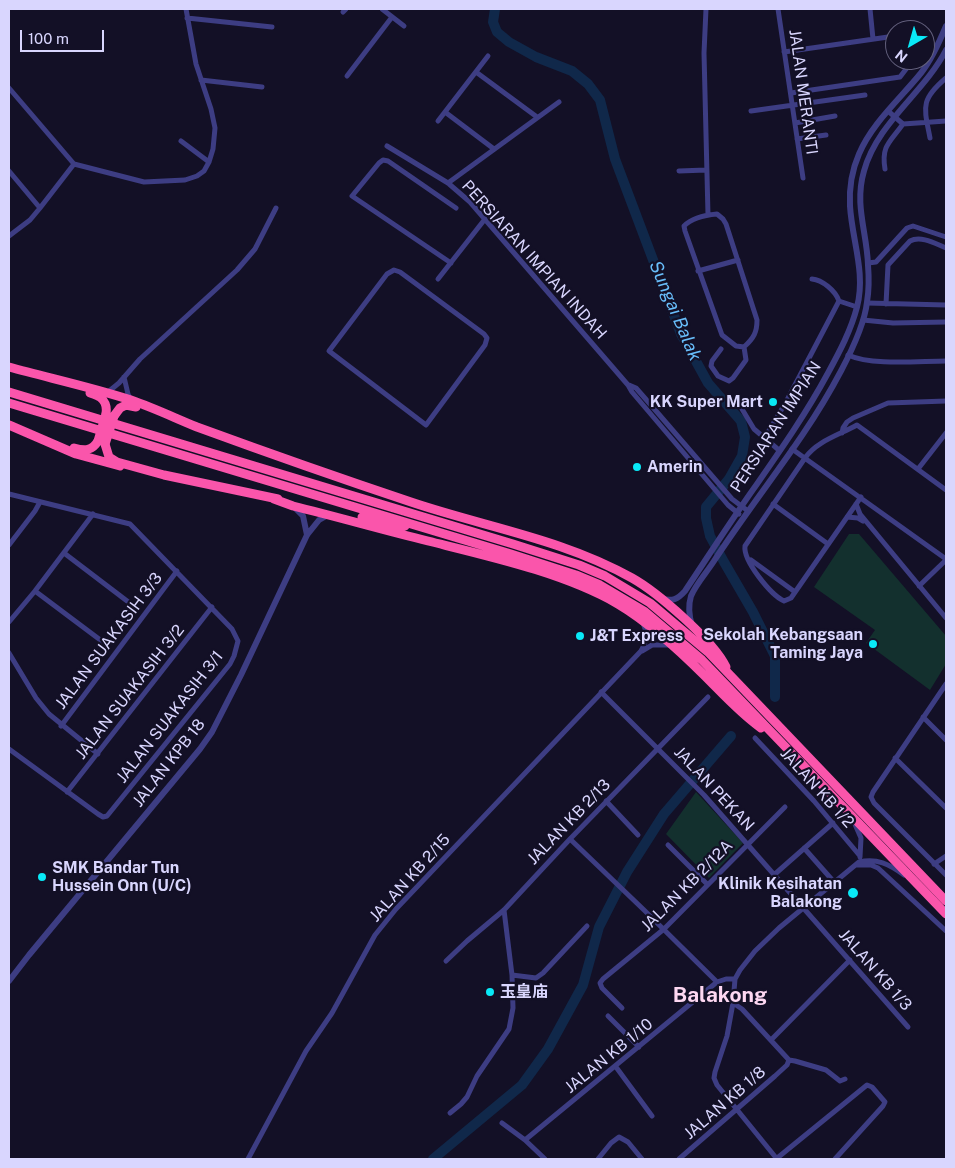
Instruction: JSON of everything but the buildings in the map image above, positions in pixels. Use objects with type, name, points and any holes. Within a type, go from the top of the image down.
[{"type":"highway","points":[[9,367],[132,400],[197,427],[412,503],[582,554],[633,578],[661,599],[711,644],[722,658],[729,674]]},
{"type":"highway","points":[[57,380],[98,395],[105,401],[110,415]]},
{"type":"highway","points":[[9,392],[454,525],[579,565],[612,580],[650,603],[708,652],[946,901]]},
{"type":"highway","points":[[9,403],[576,575],[622,596],[644,611],[702,660],[946,914]]},
{"type":"highway","points":[[164,475],[117,462],[109,457],[102,443],[110,415],[126,405],[172,416]]},
{"type":"highway","points":[[9,425],[97,461],[274,499],[302,503],[396,525],[412,524]]},
{"type":"highway","points":[[31,434],[82,450],[90,450],[102,443]]},
{"type":"highway","points":[[274,499],[292,506],[457,548],[544,573],[598,593],[619,604],[642,620],[672,645],[751,721],[778,739]]},
{"type":"street","points":[[9,88],[74,164],[144,182],[185,180],[197,176],[204,171],[210,162],[215,128],[211,108],[196,64],[186,9]]},
{"type":"street","points":[[382,9],[404,26]]},
{"type":"street","points":[[706,9],[704,53],[708,215]]},
{"type":"street","name":"JALAN MERANTI","points":[[778,9],[803,178]]},
{"type":"street","points":[[870,9],[873,39]]},
{"type":"street","points":[[347,76],[392,17]]},
{"type":"street","points":[[187,18],[272,28]]},
{"type":"street","name":"PERSIARAN IMPIAN","points":[[661,599],[672,601],[678,599],[685,591],[723,532],[796,428],[840,351],[854,318],[860,283],[859,264],[851,216],[850,188],[854,169],[860,152],[869,136],[921,72],[932,56],[946,26]]},
{"type":"street","points":[[784,52],[885,37]]},
{"type":"street","name":"PERSIARAN IMPIAN","points":[[692,627],[689,607],[692,595],[792,449],[825,398],[848,355],[868,303],[868,263],[860,203],[863,172],[876,141],[929,78],[946,50]]},
{"type":"street","points":[[438,121],[488,56]]},
{"type":"street","points":[[791,93],[900,77],[905,70]]},
{"type":"street","points":[[476,72],[537,117]]},
{"type":"street","points":[[930,138],[925,104],[927,97],[946,78]]},
{"type":"street","points":[[201,80],[262,87]]},
{"type":"street","points":[[751,111],[865,95]]},
{"type":"street","points":[[448,184],[559,102]]},
{"type":"street","points":[[888,111],[903,124],[946,120]]},
{"type":"street","points":[[445,112],[494,149]]},
{"type":"street","points":[[795,122],[835,116]]},
{"type":"street","points":[[885,170],[883,157],[885,148],[903,124]]},
{"type":"street","points":[[797,139],[826,135]]},
{"type":"street","points":[[180,141],[210,162]]},
{"type":"street","name":"PERSIARAN IMPIAN INDAH","points":[[387,146],[448,184],[470,202],[628,385],[728,505],[746,514]]},
{"type":"street","points":[[451,263],[352,196],[379,162],[383,160],[388,161],[456,208]]},
{"type":"street","points":[[9,236],[30,220],[74,164]]},
{"type":"street","points":[[679,171],[706,170]]},
{"type":"street","points":[[9,172],[40,208]]},
{"type":"street","points":[[108,393],[140,359],[213,293],[246,260],[265,232],[276,208]]},
{"type":"street","points":[[717,214],[726,224],[757,320],[757,330],[751,340],[744,346],[736,346],[722,335],[698,271],[684,226],[688,222],[708,215],[717,214]]},
{"type":"street","points":[[438,280],[486,219]]},
{"type":"street","points":[[868,263],[876,262],[907,228],[913,226],[946,236]]},
{"type":"street","points":[[886,304],[888,265],[910,241],[915,238],[922,239],[946,248]]},
{"type":"street","points":[[698,271],[738,260]]},
{"type":"street","points":[[394,270],[400,272],[484,334],[486,338],[485,345],[426,425],[372,384],[329,351],[387,274],[394,270]]},
{"type":"street","points":[[764,439],[839,301],[837,294],[819,280],[812,279]]},
{"type":"street","points":[[839,301],[857,307]]},
{"type":"street","points":[[868,303],[946,305]]},
{"type":"street","points":[[863,320],[893,323],[946,322]]},
{"type":"street","points":[[721,349],[712,361],[711,366],[718,376],[729,381],[746,360],[744,346]]},
{"type":"street","points":[[848,355],[854,358],[877,361],[946,361]]},
{"type":"street","points":[[124,377],[128,394],[132,400]]},
{"type":"street","points":[[368,390],[372,384]]},
{"type":"street","name":"PERSIARAN IMPIAN INDAH","points":[[628,385],[636,388],[712,475],[739,510]]},
{"type":"street","points":[[383,402],[388,397]]},
{"type":"street","points":[[842,433],[843,428],[853,418],[888,403],[946,400]]},
{"type":"street","points":[[742,409],[754,429],[780,451]]},
{"type":"street","points":[[860,497],[795,592],[784,601],[777,598],[762,581],[747,557],[745,546],[805,458],[814,448],[857,425],[946,490]]},
{"type":"street","points":[[792,449],[792,440],[796,428]]},
{"type":"street","points":[[918,469],[946,433]]},
{"type":"street","points":[[792,449],[946,560],[919,586]]},
{"type":"street","points":[[774,459],[780,453],[792,449]]},
{"type":"street","name":"JALAN SUAKASIH 3/1","points":[[9,494],[130,524],[212,607],[236,635],[238,641],[230,664],[107,816],[103,817],[98,814],[9,748]]},
{"type":"street","points":[[9,545],[40,502]]},
{"type":"street","points":[[773,504],[828,544]]},
{"type":"street","points":[[856,504],[866,522],[946,617]]},
{"type":"street","points":[[292,506],[303,516],[307,535]]},
{"type":"street","points":[[9,622],[93,514]]},
{"type":"street","name":"JALAN KPB 18","points":[[9,981],[153,807],[212,732],[307,535],[319,520],[328,515]]},
{"type":"street","points":[[847,516],[866,522]]},
{"type":"street","points":[[64,553],[131,604]]},
{"type":"street","points":[[747,557],[795,592]]},
{"type":"street","name":"JALAN SUAKASIH 3/3","points":[[61,726],[177,571]]},
{"type":"street","points":[[35,591],[103,642]]},
{"type":"street","name":"JALAN SUAKASIH 3/2","points":[[68,792],[212,607]]},
{"type":"street","points":[[641,651],[647,640],[647,631],[642,620]]},
{"type":"street","points":[[641,651],[652,645],[672,645]]},
{"type":"street","name":"JALAN KB 2/15","points":[[248,1159],[306,1051],[332,1012],[375,936],[402,902],[641,651]]},
{"type":"street","points":[[9,653],[36,698],[49,714],[61,726],[98,754]]},
{"type":"street","points":[[946,684],[895,758],[871,797],[874,803],[946,876]]},
{"type":"street","name":"JALAN PEKAN","points":[[602,692],[704,795],[804,907]]},
{"type":"street","name":"JALAN KB 2/13","points":[[446,961],[504,910],[606,801],[708,697]]},
{"type":"street","points":[[923,717],[946,740]]},
{"type":"street","name":"JALAN KB 1/2","points":[[755,738],[833,823],[858,861]]},
{"type":"street","points":[[895,758],[946,808]]},
{"type":"street","points":[[606,801],[638,835]]},
{"type":"street","name":"JALAN KB 2/12A","points":[[622,1008],[602,988],[600,984],[603,980],[664,929],[747,843],[785,807]]},
{"type":"street","points":[[851,816],[861,838],[858,861]]},
{"type":"street","points":[[775,874],[833,823]]},
{"type":"street","points":[[570,840],[626,892],[717,982],[726,978],[735,979]]},
{"type":"street","points":[[668,845],[707,884]]},
{"type":"street","points":[[804,848],[834,882]]},
{"type":"street","points":[[934,864],[946,856]]},
{"type":"street","points":[[858,861],[884,872],[946,931]]},
{"type":"street","points":[[835,1159],[885,1102],[867,1085],[777,1159],[717,1085],[714,1078],[727,1036],[735,979],[755,951],[858,861],[879,861],[895,868],[916,884]]},
{"type":"street","name":"JALAN KB 1/3","points":[[804,907],[908,1026]]},
{"type":"street","points":[[450,1113],[467,1097],[476,1076],[509,1029],[513,1008],[512,975],[504,910]]},
{"type":"street","points":[[512,975],[536,978],[587,926]]},
{"type":"street","points":[[771,1040],[850,960]]},
{"type":"street","name":"JALAN KB 1/10","points":[[525,1140],[717,982]]},
{"type":"street","points":[[733,1003],[742,1009],[771,1040],[788,1063],[795,1061],[826,1070],[840,1081],[845,1079]]},
{"type":"street","points":[[608,1016],[639,1047]]},
{"type":"street","name":"JALAN KB 1/8","points":[[679,1159],[788,1063]]},
{"type":"street","points":[[616,1067],[652,1116]]},
{"type":"street","points":[[502,1123],[525,1140],[545,1159]]},
{"type":"street","points":[[598,1159],[611,1143],[619,1137],[628,1142],[642,1159]]},
{"type":"green space","points":[[849,534],[859,534],[946,636],[946,664],[930,690],[866,643],[875,630],[814,587]]},
{"type":"green space","points":[[696,792],[743,843],[709,878],[666,834]]},
{"type":"waterway","name":"Sungai Balak","points":[[495,9],[493,22],[497,32],[509,42],[536,57],[572,71],[588,84],[600,100],[615,159],[681,334],[708,383],[741,421],[745,437],[742,456],[729,479],[706,507],[706,518],[710,536],[753,612],[775,656],[775,697]]},
{"type":"waterway","points":[[433,1159],[522,1085],[548,1049],[583,985],[599,927],[627,872],[664,814],[731,736]]},
{"type":"place","name":"KK Super Mart","points":[[773,402]]},
{"type":"place","name":"Amerin","points":[[637,467]]},
{"type":"place","name":"J&T Express","points":[[580,636]]},
{"type":"place","name":"Sekolah Kebangsaan Taming Jaya","points":[[873,644]]},
{"type":"place","name":"SMK Bandar Tun Hussein Onn (U/C)","points":[[42,877]]},
{"type":"place","name":"Klinik Kesihatan Balakong","points":[[853,893]]},
{"type":"place","name":"玉皇庙","points":[[490,992]]},
{"type":"district","name":"Balakong","points":[[720,996]]}]
